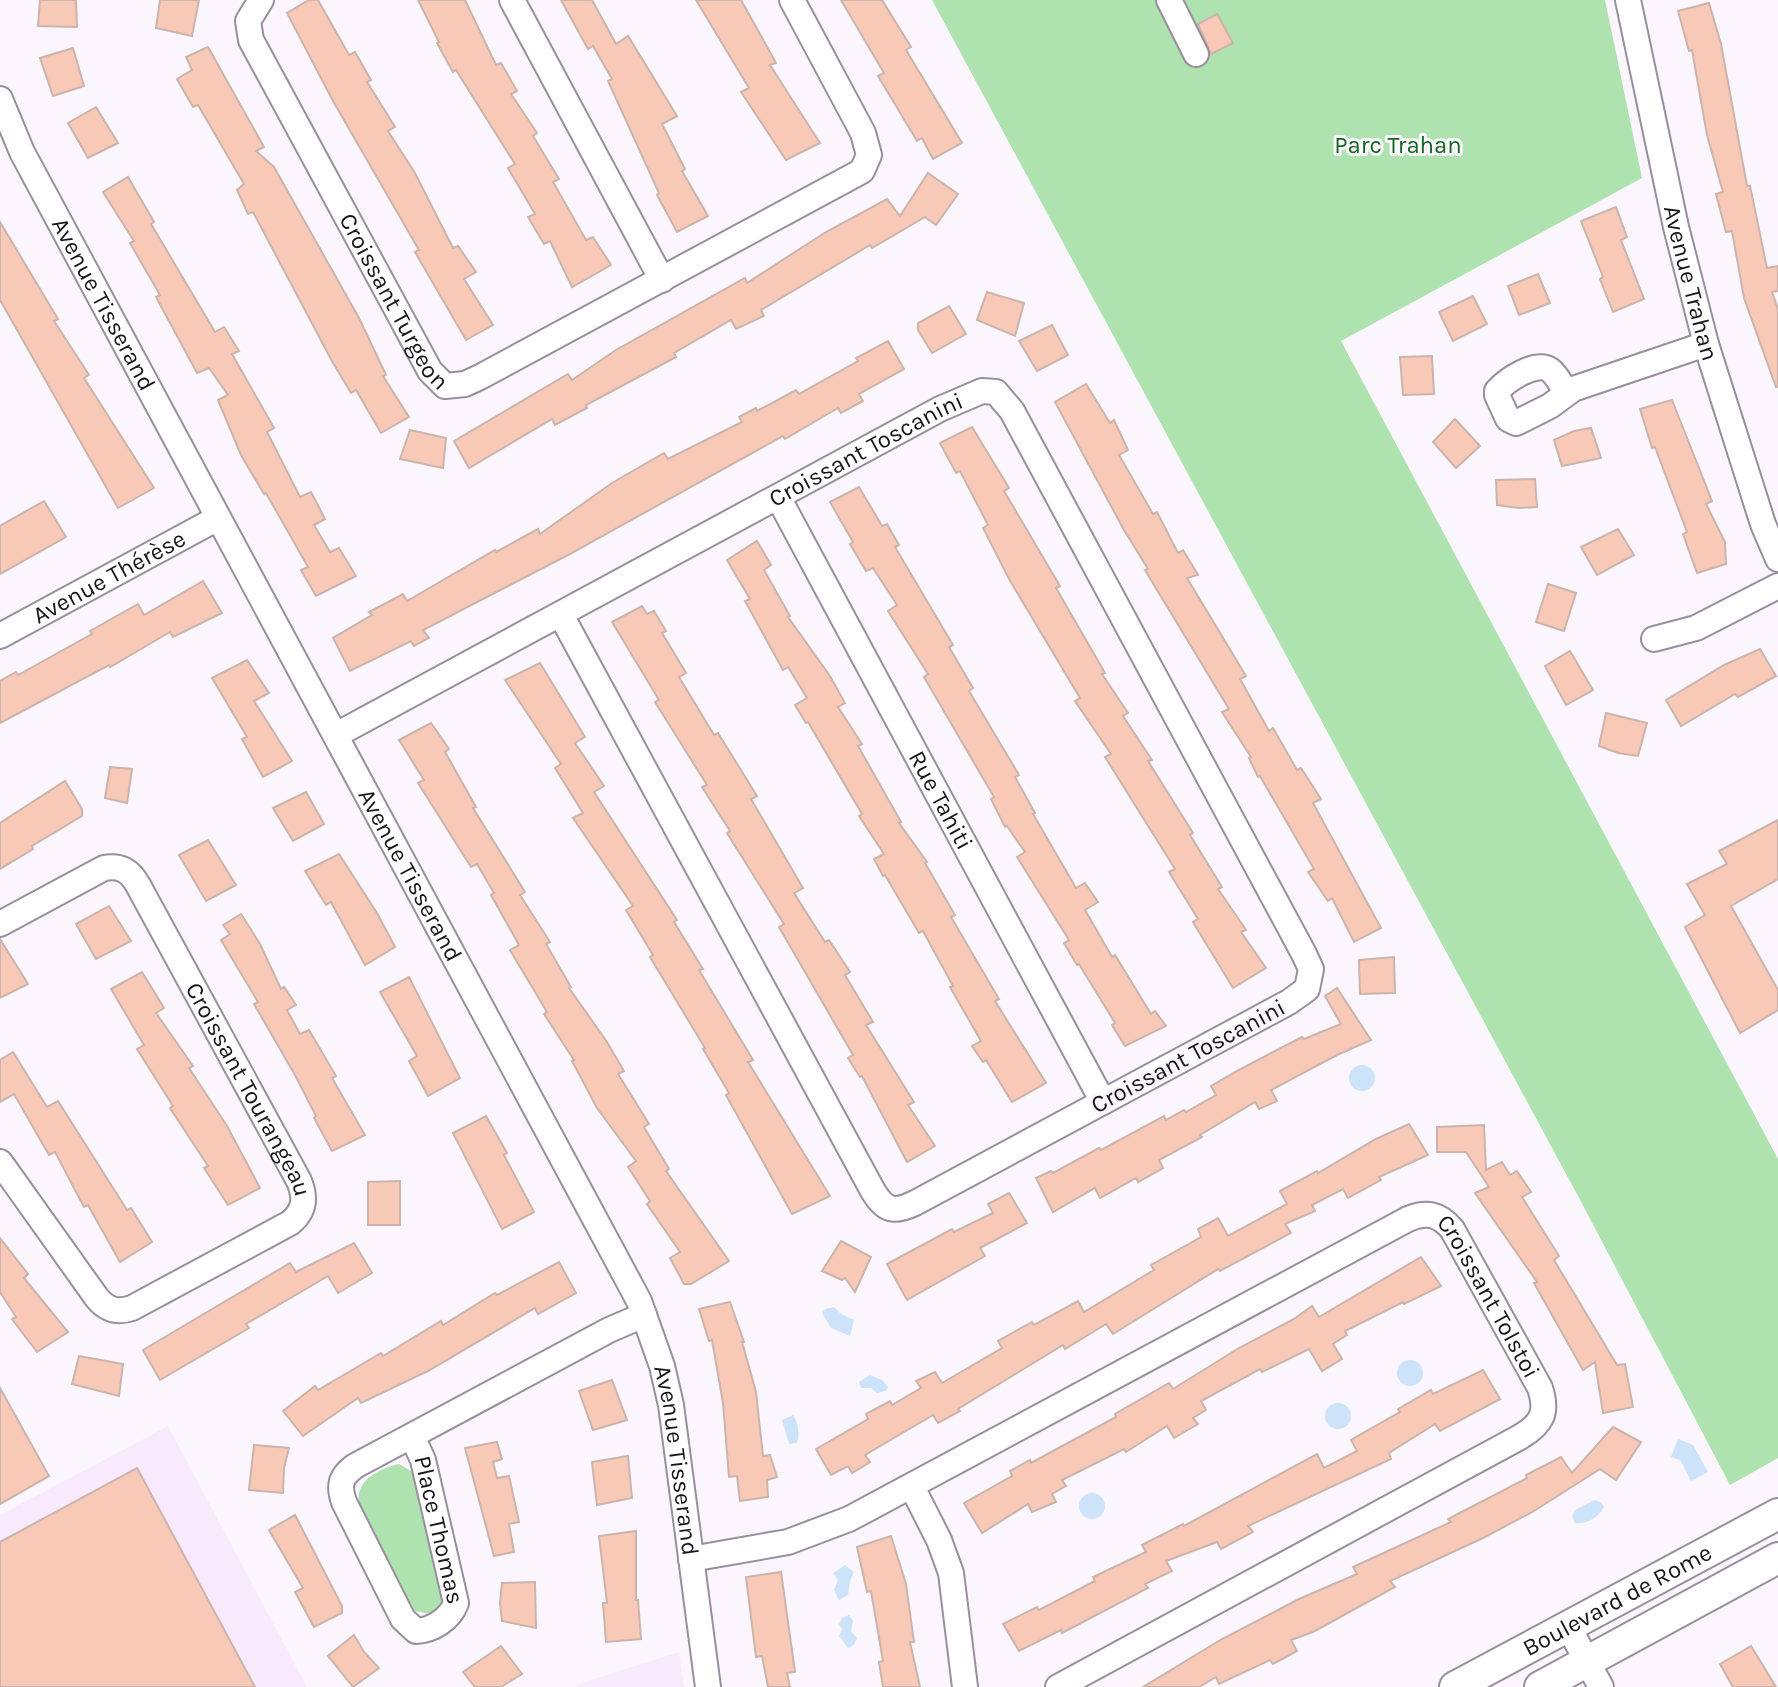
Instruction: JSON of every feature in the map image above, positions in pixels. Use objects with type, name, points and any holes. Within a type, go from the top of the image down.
[{"type":"main road","name":"Boulevard de Rome","points":[[1455,1687],[1778,1514]]},
{"type":"main road","name":"Boulevard de Rome","points":[[1540,1687],[1594,1674],[1778,1558]]},
{"type":"street","name":"Croissant Turgeon","points":[[261,0],[248,21],[251,40],[438,381],[445,386],[472,381],[862,171],[867,163],[868,145],[792,0]]},
{"type":"street","points":[[512,0],[662,280]]},
{"type":"street","points":[[1169,0],[1196,54]]},
{"type":"street","name":"Avenue Trahan","points":[[1628,0],[1674,216],[1706,344],[1763,524],[1778,559]]},
{"type":"street","name":"Avenue Tisserand","points":[[0,99],[22,152],[626,1275],[644,1315],[667,1383],[708,1687]]},
{"type":"street","points":[[1566,392],[1706,344]]},
{"type":"street","name":"Croissant Toscanini","points":[[336,735],[973,393],[989,391],[1002,396],[1297,940],[1311,969],[1310,982],[1301,995],[915,1203],[891,1211],[873,1191],[561,615]]},
{"type":"street","name":"Rue Tahiti","points":[[778,497],[1103,1102]]},
{"type":"street","name":"Avenue Thérèse","points":[[0,636],[218,518]]},
{"type":"street","points":[[1654,639],[1696,628],[1778,586]]},
{"type":"street","name":"Croissant Tourangeau","points":[[0,924],[104,868],[120,867],[128,871],[299,1181],[304,1199],[301,1211],[290,1223],[132,1308],[118,1311],[105,1306],[97,1298],[0,1162]]},
{"type":"street","name":"Croissant Tolstoi","points":[[691,1559],[768,1546],[810,1535],[870,1509],[1408,1219],[1418,1215],[1437,1216],[1452,1229],[1540,1388],[1545,1411],[1541,1421],[1520,1437],[1058,1687]]},
{"type":"street","name":"Place Thomas","points":[[412,1436],[423,1460],[456,1603],[453,1613],[446,1619],[423,1631],[416,1631],[403,1619],[344,1502],[340,1485],[342,1477],[355,1466],[609,1330],[644,1315]]},
{"type":"street","points":[[912,1487],[939,1540],[951,1573],[965,1687]]},
{"type":"street","points":[[1568,1626],[1594,1674]]},
{"type":"shaded area","points":[[168,1426],[307,1687],[0,1687],[0,1515]]},
{"type":"shaded area","points":[[679,1652],[684,1687],[575,1687],[581,1683]]},
{"type":"green space","name":"Parc Trahan","points":[[932,0],[1605,0],[1642,178],[1341,341],[1778,1159],[1778,1458],[1730,1485],[1578,1196]]},
{"type":"green space","points":[[399,1464],[413,1472],[416,1480],[443,1598],[437,1610],[430,1614],[415,1611],[409,1603],[359,1502],[365,1481],[377,1472]]},
{"type":"water","points":[[1362,1065],[1371,1069],[1375,1078],[1371,1087],[1362,1091],[1353,1087],[1349,1078],[1353,1069]]},
{"type":"water","points":[[834,1307],[854,1320],[850,1336],[831,1328],[822,1313]]},
{"type":"water","points":[[1410,1360],[1419,1364],[1423,1373],[1419,1382],[1410,1386],[1401,1382],[1397,1373],[1401,1364]]},
{"type":"water","points":[[870,1375],[882,1380],[888,1387],[886,1391],[877,1393],[871,1388],[861,1388],[859,1382]]},
{"type":"water","points":[[1338,1403],[1347,1407],[1351,1416],[1347,1425],[1338,1429],[1329,1425],[1325,1416],[1329,1407]]},
{"type":"water","points":[[793,1415],[798,1440],[789,1444],[782,1420]]},
{"type":"water","points":[[1678,1439],[1693,1445],[1708,1472],[1691,1481],[1680,1460],[1671,1457]]},
{"type":"water","points":[[1092,1493],[1101,1497],[1105,1506],[1101,1515],[1092,1519],[1083,1515],[1079,1506],[1083,1497]]},
{"type":"water","points":[[1594,1500],[1601,1502],[1604,1507],[1602,1511],[1588,1521],[1575,1523],[1572,1516],[1575,1510]]},
{"type":"water","points":[[845,1565],[854,1572],[848,1595],[839,1600],[834,1590],[838,1580],[833,1573]]},
{"type":"water","points":[[849,1615],[853,1621],[851,1631],[857,1638],[854,1645],[848,1648],[839,1636],[842,1630],[839,1624],[842,1618]]},
{"type":"building","points":[[40,0],[76,0],[77,27],[38,26]]},
{"type":"building","points":[[160,0],[199,0],[192,36],[156,28]]},
{"type":"building","points":[[309,0],[318,0],[349,55],[355,52],[371,80],[367,82],[395,127],[388,131],[415,173],[453,248],[458,246],[476,272],[464,279],[493,325],[466,340],[415,252],[419,250],[333,101],[287,13]]},
{"type":"building","points":[[418,0],[465,0],[496,65],[501,63],[517,91],[511,94],[537,133],[533,136],[559,179],[553,182],[586,240],[593,237],[611,265],[572,287],[550,241],[544,244],[528,217],[535,214],[508,168],[515,164],[456,70],[453,72]]},
{"type":"building","points":[[561,0],[592,0],[616,44],[628,36],[677,116],[662,124],[685,169],[682,171],[708,216],[677,232],[657,195],[659,193],[608,81],[612,79],[593,46],[588,49]]},
{"type":"building","points":[[696,0],[741,0],[776,63],[770,65],[820,143],[786,160],[741,92],[749,88]]},
{"type":"building","points":[[841,0],[882,0],[911,47],[906,50],[962,143],[933,159],[922,138],[917,141],[878,76],[884,73]]},
{"type":"building","points":[[1709,3],[1721,44],[1747,186],[1750,186],[1767,268],[1778,266],[1778,291],[1772,292],[1778,309],[1778,387],[1744,298],[1732,231],[1726,232],[1716,194],[1723,192],[1707,135],[1692,50],[1689,51],[1678,11]]},
{"type":"building","points":[[1217,14],[1233,43],[1211,54],[1198,24]]},
{"type":"building","points":[[208,47],[264,147],[256,151],[274,167],[359,318],[386,375],[383,376],[409,417],[381,433],[356,390],[351,393],[333,363],[253,212],[248,214],[237,190],[244,184],[198,105],[193,107],[177,79],[192,70],[186,57]]},
{"type":"building","points":[[73,48],[84,86],[53,96],[40,58]]},
{"type":"building","points":[[96,107],[118,143],[88,158],[68,123]]},
{"type":"building","points":[[928,173],[958,194],[936,225],[925,217],[872,248],[870,245],[761,310],[764,316],[736,329],[731,320],[674,353],[676,357],[586,405],[587,408],[555,425],[552,419],[469,468],[454,441],[568,374],[572,380],[616,350],[745,278],[747,283],[826,232],[887,199],[900,216]]},
{"type":"building","points":[[128,177],[154,222],[151,224],[215,332],[224,327],[239,351],[232,354],[274,428],[267,432],[300,497],[311,492],[325,519],[314,525],[330,552],[339,548],[356,576],[316,596],[301,570],[308,567],[241,455],[218,400],[228,395],[209,368],[197,373],[156,297],[160,295],[130,243],[134,241],[103,192]]},
{"type":"building","points":[[1616,207],[1627,237],[1621,240],[1644,299],[1613,312],[1581,221]]},
{"type":"building","points":[[0,222],[58,319],[54,321],[89,375],[84,378],[154,488],[118,508],[0,300]]},
{"type":"building","points":[[1538,274],[1550,303],[1519,315],[1508,286]]},
{"type":"building","points":[[987,292],[1024,303],[1015,336],[977,320]]},
{"type":"building","points":[[1473,296],[1487,324],[1453,341],[1439,312]]},
{"type":"building","points":[[949,306],[966,334],[932,353],[918,330],[918,323]]},
{"type":"building","points":[[1052,325],[1068,355],[1037,371],[1019,341]]},
{"type":"building","points":[[888,341],[904,369],[859,394],[863,401],[841,413],[838,408],[785,439],[783,436],[568,555],[423,630],[429,638],[414,646],[411,641],[350,671],[333,638],[372,615],[369,612],[403,594],[407,601],[495,550],[538,529],[540,534],[612,483],[664,453],[668,459],[742,422],[739,417],[756,408],[757,411],[796,390],[799,394]]},
{"type":"building","points":[[1432,356],[1434,394],[1403,395],[1400,357]]},
{"type":"building","points":[[1086,384],[1110,423],[1114,420],[1128,450],[1119,455],[1153,514],[1157,512],[1178,553],[1183,550],[1198,575],[1187,578],[1246,676],[1240,679],[1269,731],[1273,728],[1297,770],[1301,768],[1321,799],[1313,803],[1381,928],[1354,942],[1332,898],[1328,901],[1308,872],[1314,869],[1222,712],[1229,709],[1145,570],[1148,569],[1055,402]]},
{"type":"building","points":[[1672,400],[1712,501],[1706,504],[1725,542],[1726,564],[1697,573],[1683,534],[1687,532],[1655,447],[1652,448],[1640,409]]},
{"type":"building","points":[[1455,419],[1480,446],[1456,468],[1433,442]]},
{"type":"building","points":[[972,427],[1009,488],[1004,491],[1060,586],[1056,588],[1105,673],[1102,674],[1128,713],[1123,716],[1193,833],[1190,835],[1222,887],[1218,889],[1246,930],[1241,932],[1266,968],[1233,988],[1193,922],[1198,919],[1169,872],[1175,869],[1105,757],[1111,754],[1075,701],[1080,698],[1009,579],[983,528],[988,525],[960,471],[956,473],[940,443]]},
{"type":"building","points":[[1591,428],[1601,458],[1562,466],[1554,440]]},
{"type":"building","points":[[410,430],[446,438],[443,468],[400,459]]},
{"type":"building","points":[[1535,479],[1537,507],[1497,505],[1496,480]]},
{"type":"building","points":[[859,487],[882,526],[887,524],[899,545],[895,547],[953,645],[949,647],[973,688],[969,691],[1019,775],[1015,777],[1033,814],[1076,888],[1085,883],[1098,902],[1085,910],[1151,1014],[1155,1011],[1166,1026],[1125,1046],[1112,1025],[1115,1023],[1064,943],[1069,940],[1017,857],[1025,852],[1005,827],[991,799],[994,797],[924,677],[928,674],[888,611],[897,605],[873,568],[866,571],[830,502]]},
{"type":"building","points":[[44,501],[66,537],[0,574],[0,526]]},
{"type":"building","points":[[1618,529],[1634,555],[1597,575],[1581,547]]},
{"type":"building","points":[[757,541],[771,565],[764,570],[788,617],[830,676],[845,703],[838,707],[862,744],[858,746],[899,823],[927,862],[955,915],[951,917],[999,999],[995,1001],[1046,1083],[1012,1102],[986,1060],[983,1062],[972,1046],[981,1041],[950,987],[953,986],[923,931],[919,933],[883,876],[874,859],[884,854],[859,816],[862,814],[808,722],[795,705],[807,698],[788,667],[783,670],[745,601],[750,599],[727,560]]},
{"type":"building","points":[[203,581],[222,613],[173,637],[170,632],[110,667],[0,723],[0,681],[16,672],[18,675],[92,634],[90,631],[138,604],[144,615]]},
{"type":"building","points":[[1548,584],[1576,593],[1564,631],[1536,622]]},
{"type":"building","points":[[642,606],[647,614],[654,611],[666,631],[662,633],[686,673],[679,677],[714,735],[718,733],[757,796],[751,799],[803,888],[794,893],[825,942],[829,940],[850,972],[845,975],[873,1022],[866,1025],[914,1102],[908,1105],[935,1146],[907,1162],[862,1076],[848,1058],[853,1055],[779,927],[784,924],[727,833],[730,831],[702,787],[707,785],[655,702],[659,700],[612,622]]},
{"type":"building","points":[[1760,649],[1776,676],[1738,697],[1735,694],[1681,726],[1666,700],[1724,665]]},
{"type":"building","points":[[1570,651],[1593,690],[1566,705],[1545,666]]},
{"type":"building","points":[[247,660],[269,693],[254,701],[292,761],[263,777],[242,739],[247,737],[212,678]]},
{"type":"building","points":[[540,663],[585,737],[575,743],[604,786],[594,792],[677,920],[674,922],[703,969],[699,970],[753,1060],[748,1062],[830,1196],[792,1214],[726,1095],[729,1093],[705,1048],[650,957],[653,955],[626,910],[633,906],[573,818],[583,813],[555,768],[561,764],[505,680]]},
{"type":"building","points":[[1606,713],[1647,723],[1638,756],[1599,746]]},
{"type":"building","points":[[431,723],[449,749],[445,752],[476,807],[473,808],[525,892],[520,895],[550,942],[546,944],[569,988],[624,1071],[618,1074],[649,1124],[644,1127],[669,1169],[666,1171],[729,1261],[691,1284],[684,1284],[670,1258],[680,1252],[647,1204],[650,1201],[628,1167],[636,1161],[597,1108],[574,1060],[544,1014],[547,1012],[510,950],[519,945],[491,895],[494,893],[477,864],[471,867],[418,783],[424,780],[399,740]]},
{"type":"building","points":[[110,767],[132,769],[127,803],[105,798]]},
{"type":"building","points":[[65,781],[82,809],[82,816],[0,869],[0,823]]},
{"type":"building","points":[[306,792],[324,824],[293,841],[273,808]]},
{"type":"building","points":[[1778,820],[1778,879],[1731,906],[1778,990],[1778,1010],[1740,1033],[1685,927],[1705,915],[1687,884],[1727,864],[1719,851]]},
{"type":"building","points":[[208,840],[236,885],[206,901],[179,855]]},
{"type":"building","points":[[339,854],[395,947],[365,965],[331,902],[326,905],[305,871]]},
{"type":"building","points":[[109,906],[131,941],[96,959],[76,924]]},
{"type":"building","points":[[241,914],[260,944],[281,989],[284,987],[296,1005],[287,1010],[300,1034],[309,1030],[365,1135],[332,1151],[295,1075],[254,1004],[258,1002],[221,940],[230,934],[223,925]]},
{"type":"building","points":[[0,939],[28,984],[0,998]]},
{"type":"building","points":[[1394,957],[1395,993],[1360,994],[1359,960]]},
{"type":"building","points":[[142,972],[164,1008],[156,1013],[193,1066],[189,1068],[227,1126],[260,1188],[228,1205],[137,1049],[144,1045],[111,989]]},
{"type":"building","points":[[409,977],[460,1078],[428,1096],[409,1061],[417,1056],[380,992]]},
{"type":"building","points":[[1337,988],[1371,1040],[1271,1090],[1277,1101],[1259,1109],[1255,1102],[1200,1135],[1202,1137],[1159,1160],[1163,1168],[1138,1182],[1136,1178],[1100,1198],[1095,1188],[1053,1212],[1036,1178],[1051,1171],[1053,1173],[1099,1148],[1101,1150],[1164,1116],[1166,1120],[1184,1110],[1186,1112],[1216,1095],[1211,1086],[1237,1071],[1302,1037],[1304,1039],[1341,1024],[1325,996]]},
{"type":"building","points":[[13,1052],[47,1107],[58,1101],[127,1210],[131,1208],[152,1242],[120,1262],[88,1205],[84,1207],[55,1152],[49,1155],[14,1094],[0,1102],[0,1060]]},
{"type":"building","points":[[486,1116],[534,1212],[502,1229],[453,1133]]},
{"type":"building","points":[[1409,1124],[1428,1155],[1379,1177],[1381,1180],[1348,1198],[1343,1189],[1312,1205],[1315,1211],[1285,1224],[1291,1233],[1220,1271],[1218,1269],[1113,1334],[1106,1324],[1065,1349],[1063,1345],[958,1409],[960,1411],[938,1423],[933,1415],[865,1455],[870,1462],[852,1473],[848,1466],[831,1475],[816,1449],[868,1419],[866,1414],[890,1401],[892,1405],[921,1388],[916,1381],[935,1372],[942,1383],[1002,1348],[998,1341],[1078,1301],[1084,1312],[1154,1270],[1151,1265],[1201,1237],[1198,1229],[1218,1218],[1228,1236],[1287,1204],[1280,1191]]},
{"type":"building","points":[[1484,1125],[1486,1170],[1502,1162],[1510,1175],[1517,1171],[1531,1192],[1522,1197],[1559,1256],[1554,1260],[1617,1365],[1625,1364],[1633,1407],[1603,1413],[1595,1362],[1583,1370],[1534,1283],[1537,1282],[1475,1193],[1489,1187],[1466,1152],[1437,1152],[1437,1127]]},
{"type":"building","points":[[400,1181],[400,1225],[368,1225],[368,1182]]},
{"type":"building","points":[[1009,1193],[1027,1223],[980,1248],[985,1256],[907,1300],[887,1264],[952,1229],[954,1232],[993,1213],[988,1204]]},
{"type":"building","points":[[0,1238],[28,1274],[24,1278],[68,1332],[37,1352],[12,1319],[16,1317],[0,1292]]},
{"type":"building","points":[[841,1241],[871,1257],[855,1292],[845,1278],[842,1280],[822,1271]]},
{"type":"building","points":[[354,1243],[372,1273],[338,1293],[328,1276],[246,1324],[249,1328],[160,1380],[143,1350],[290,1263],[296,1272]]},
{"type":"building","points":[[1421,1257],[1441,1286],[1345,1331],[1347,1335],[1333,1344],[1342,1359],[1322,1371],[1309,1349],[1262,1372],[1260,1369],[1201,1401],[1206,1410],[1193,1418],[1198,1424],[1174,1438],[1167,1426],[1126,1452],[1124,1449],[1062,1480],[1066,1486],[1052,1494],[1056,1502],[1032,1512],[1028,1504],[982,1533],[964,1503],[1012,1476],[1010,1471],[1030,1460],[1031,1463],[1116,1417],[1115,1414],[1169,1383],[1173,1389],[1312,1306],[1319,1317]]},
{"type":"building","points":[[559,1262],[576,1293],[538,1314],[535,1308],[428,1371],[361,1403],[358,1398],[303,1436],[283,1411],[315,1386],[318,1390],[441,1321],[443,1325],[495,1293],[497,1295]]},
{"type":"building","points":[[730,1302],[756,1392],[763,1456],[770,1455],[777,1477],[767,1480],[768,1497],[740,1501],[737,1476],[729,1477],[723,1403],[712,1340],[709,1341],[699,1309]]},
{"type":"building","points":[[79,1356],[123,1364],[119,1396],[72,1384]]},
{"type":"building","points":[[1483,1370],[1500,1399],[1440,1431],[1435,1424],[1389,1453],[1391,1459],[1248,1526],[1253,1532],[1221,1549],[1217,1542],[1166,1561],[1172,1571],[1145,1584],[1148,1588],[1062,1633],[1061,1630],[1019,1651],[1003,1624],[1037,1607],[1039,1610],[1095,1581],[1093,1577],[1146,1552],[1142,1545],[1184,1526],[1317,1454],[1324,1468],[1357,1451],[1351,1440],[1400,1412],[1398,1409],[1431,1390],[1433,1394]]},
{"type":"building","points":[[612,1380],[627,1420],[593,1430],[579,1391]]},
{"type":"building","points":[[0,1388],[49,1476],[0,1504]]},
{"type":"building","points":[[1613,1427],[1641,1442],[1616,1480],[1600,1469],[1534,1511],[1390,1581],[1395,1587],[1313,1632],[1291,1640],[1297,1651],[1273,1664],[1270,1660],[1219,1684],[1216,1677],[1199,1687],[1143,1687],[1222,1639],[1299,1599],[1357,1574],[1353,1567],[1451,1522],[1448,1519],[1561,1457],[1572,1473]]},
{"type":"building","points":[[497,1442],[502,1459],[493,1462],[497,1478],[509,1476],[519,1522],[509,1524],[514,1552],[494,1556],[465,1448]]},
{"type":"building","points":[[254,1445],[289,1448],[283,1493],[249,1490]]},
{"type":"building","points":[[628,1456],[632,1498],[597,1505],[592,1462]]},
{"type":"building","points":[[137,1468],[255,1687],[0,1687],[0,1542]]},
{"type":"building","points":[[295,1515],[342,1606],[342,1613],[314,1627],[295,1592],[303,1588],[269,1530]]},
{"type":"building","points":[[636,1531],[636,1600],[641,1639],[606,1642],[603,1603],[607,1603],[599,1536]]},
{"type":"building","points":[[891,1536],[906,1584],[914,1642],[910,1642],[920,1687],[883,1687],[879,1662],[883,1661],[871,1591],[867,1592],[857,1547]]},
{"type":"building","points":[[781,1572],[795,1672],[787,1673],[790,1687],[768,1687],[762,1656],[756,1657],[746,1577]]},
{"type":"building","points":[[535,1582],[536,1628],[502,1621],[502,1583]]},
{"type":"building","points":[[354,1635],[379,1668],[353,1687],[328,1656]]},
{"type":"building","points":[[501,1646],[522,1674],[501,1687],[475,1687],[463,1672]]},
{"type":"building","points":[[1751,1646],[1776,1687],[1733,1687],[1720,1664]]}]
